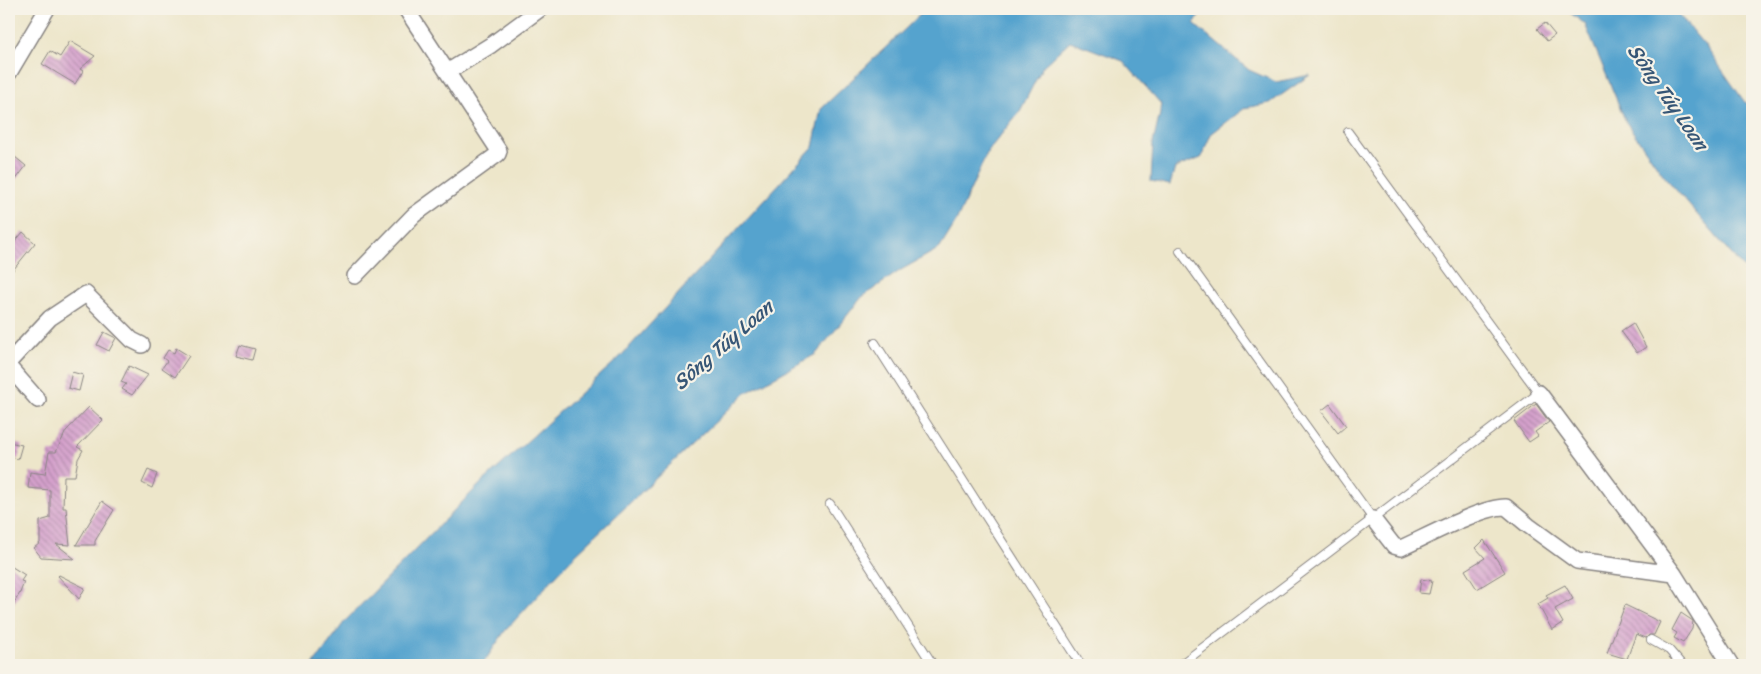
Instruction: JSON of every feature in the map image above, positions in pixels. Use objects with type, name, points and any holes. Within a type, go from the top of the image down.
[{"type":"street","points":[[9,73],[47,9]]},
{"type":"street","points":[[355,276],[414,215],[498,154],[498,148],[449,71],[406,9]]},
{"type":"street","points":[[449,71],[491,45],[540,9]]},
{"type":"street","points":[[9,362],[50,318],[86,294],[132,340],[142,345]]},
{"type":"street","points":[[9,367],[38,400]]},
{"type":"street","points":[[1539,393],[1674,574],[1731,665]]},
{"type":"street","points":[[1373,519],[1394,546],[1401,548],[1420,538],[1470,518],[1506,506],[1529,526],[1577,561],[1674,574]]},
{"type":"lane","points":[[1180,665],[1539,393],[1348,132]]},
{"type":"lane","points":[[1180,251],[1373,519]]},
{"type":"lane","points":[[875,343],[1081,665]]},
{"type":"lane","points":[[830,504],[932,665]]},
{"type":"lane","points":[[1651,640],[1669,650],[1682,665]]},
{"type":"water","name":"Sông Túy Loan","points":[[926,9],[1204,9],[1194,24],[1249,70],[1276,82],[1310,75],[1270,103],[1245,108],[1211,134],[1201,158],[1175,168],[1170,185],[1151,181],[1153,143],[1162,105],[1123,61],[1070,41],[1043,66],[1020,111],[988,151],[956,222],[940,248],[901,270],[862,297],[816,354],[746,393],[576,554],[505,631],[482,665],[313,665],[345,621],[478,486],[620,357],[813,147],[821,109]]},
{"type":"water","name":"Sông Túy Loan","points":[[1565,9],[1674,9],[1706,47],[1744,101],[1752,109],[1752,278],[1664,176],[1626,122],[1585,24]]},
{"type":"building","points":[[1545,23],[1555,35],[1547,41],[1537,29]]},
{"type":"building","points":[[70,41],[95,56],[80,69],[83,71],[75,84],[42,64],[50,51],[60,57]]},
{"type":"building","points":[[9,152],[26,166],[9,189]]},
{"type":"building","points":[[23,232],[35,243],[9,275],[9,249]]},
{"type":"building","points":[[1633,323],[1646,347],[1637,353],[1621,331]]},
{"type":"building","points":[[104,332],[116,338],[109,351],[97,345]]},
{"type":"building","points":[[240,345],[255,349],[252,360],[236,356]]},
{"type":"building","points":[[176,348],[189,356],[175,377],[162,368],[167,361],[163,358],[168,350],[174,353]]},
{"type":"building","points":[[129,366],[148,375],[132,395],[122,389],[126,384],[121,382]]},
{"type":"building","points":[[72,372],[83,375],[79,391],[68,388]]},
{"type":"building","points":[[1330,404],[1346,426],[1338,433],[1321,411]]},
{"type":"building","points":[[1536,404],[1549,422],[1535,432],[1538,436],[1529,442],[1514,421]]},
{"type":"building","points":[[89,407],[103,420],[77,447],[83,450],[78,459],[75,476],[64,476],[63,508],[66,508],[70,545],[56,544],[75,559],[41,557],[34,548],[40,543],[40,521],[50,518],[50,490],[28,488],[30,472],[45,474],[49,452],[56,452],[66,431]]},
{"type":"building","points":[[9,442],[22,445],[18,459],[9,457]]},
{"type":"building","points":[[148,470],[157,474],[152,488],[142,483]]},
{"type":"building","points":[[102,501],[114,510],[95,541],[95,545],[76,545]]},
{"type":"building","points":[[1484,540],[1505,572],[1477,589],[1465,570],[1485,558],[1476,548]]},
{"type":"building","points":[[9,565],[25,575],[21,581],[24,582],[20,593],[9,611]]},
{"type":"building","points":[[58,576],[85,588],[79,599]]},
{"type":"building","points":[[1421,579],[1432,581],[1429,594],[1419,593]]},
{"type":"building","points":[[1565,585],[1573,599],[1555,609],[1563,623],[1552,630],[1538,604],[1548,598],[1546,595]]},
{"type":"building","points":[[1625,605],[1660,622],[1654,635],[1649,635],[1646,638],[1636,634],[1627,659],[1607,653]]},
{"type":"building","points":[[1681,613],[1693,621],[1692,629],[1683,643],[1674,638],[1677,633],[1672,630]]}]
